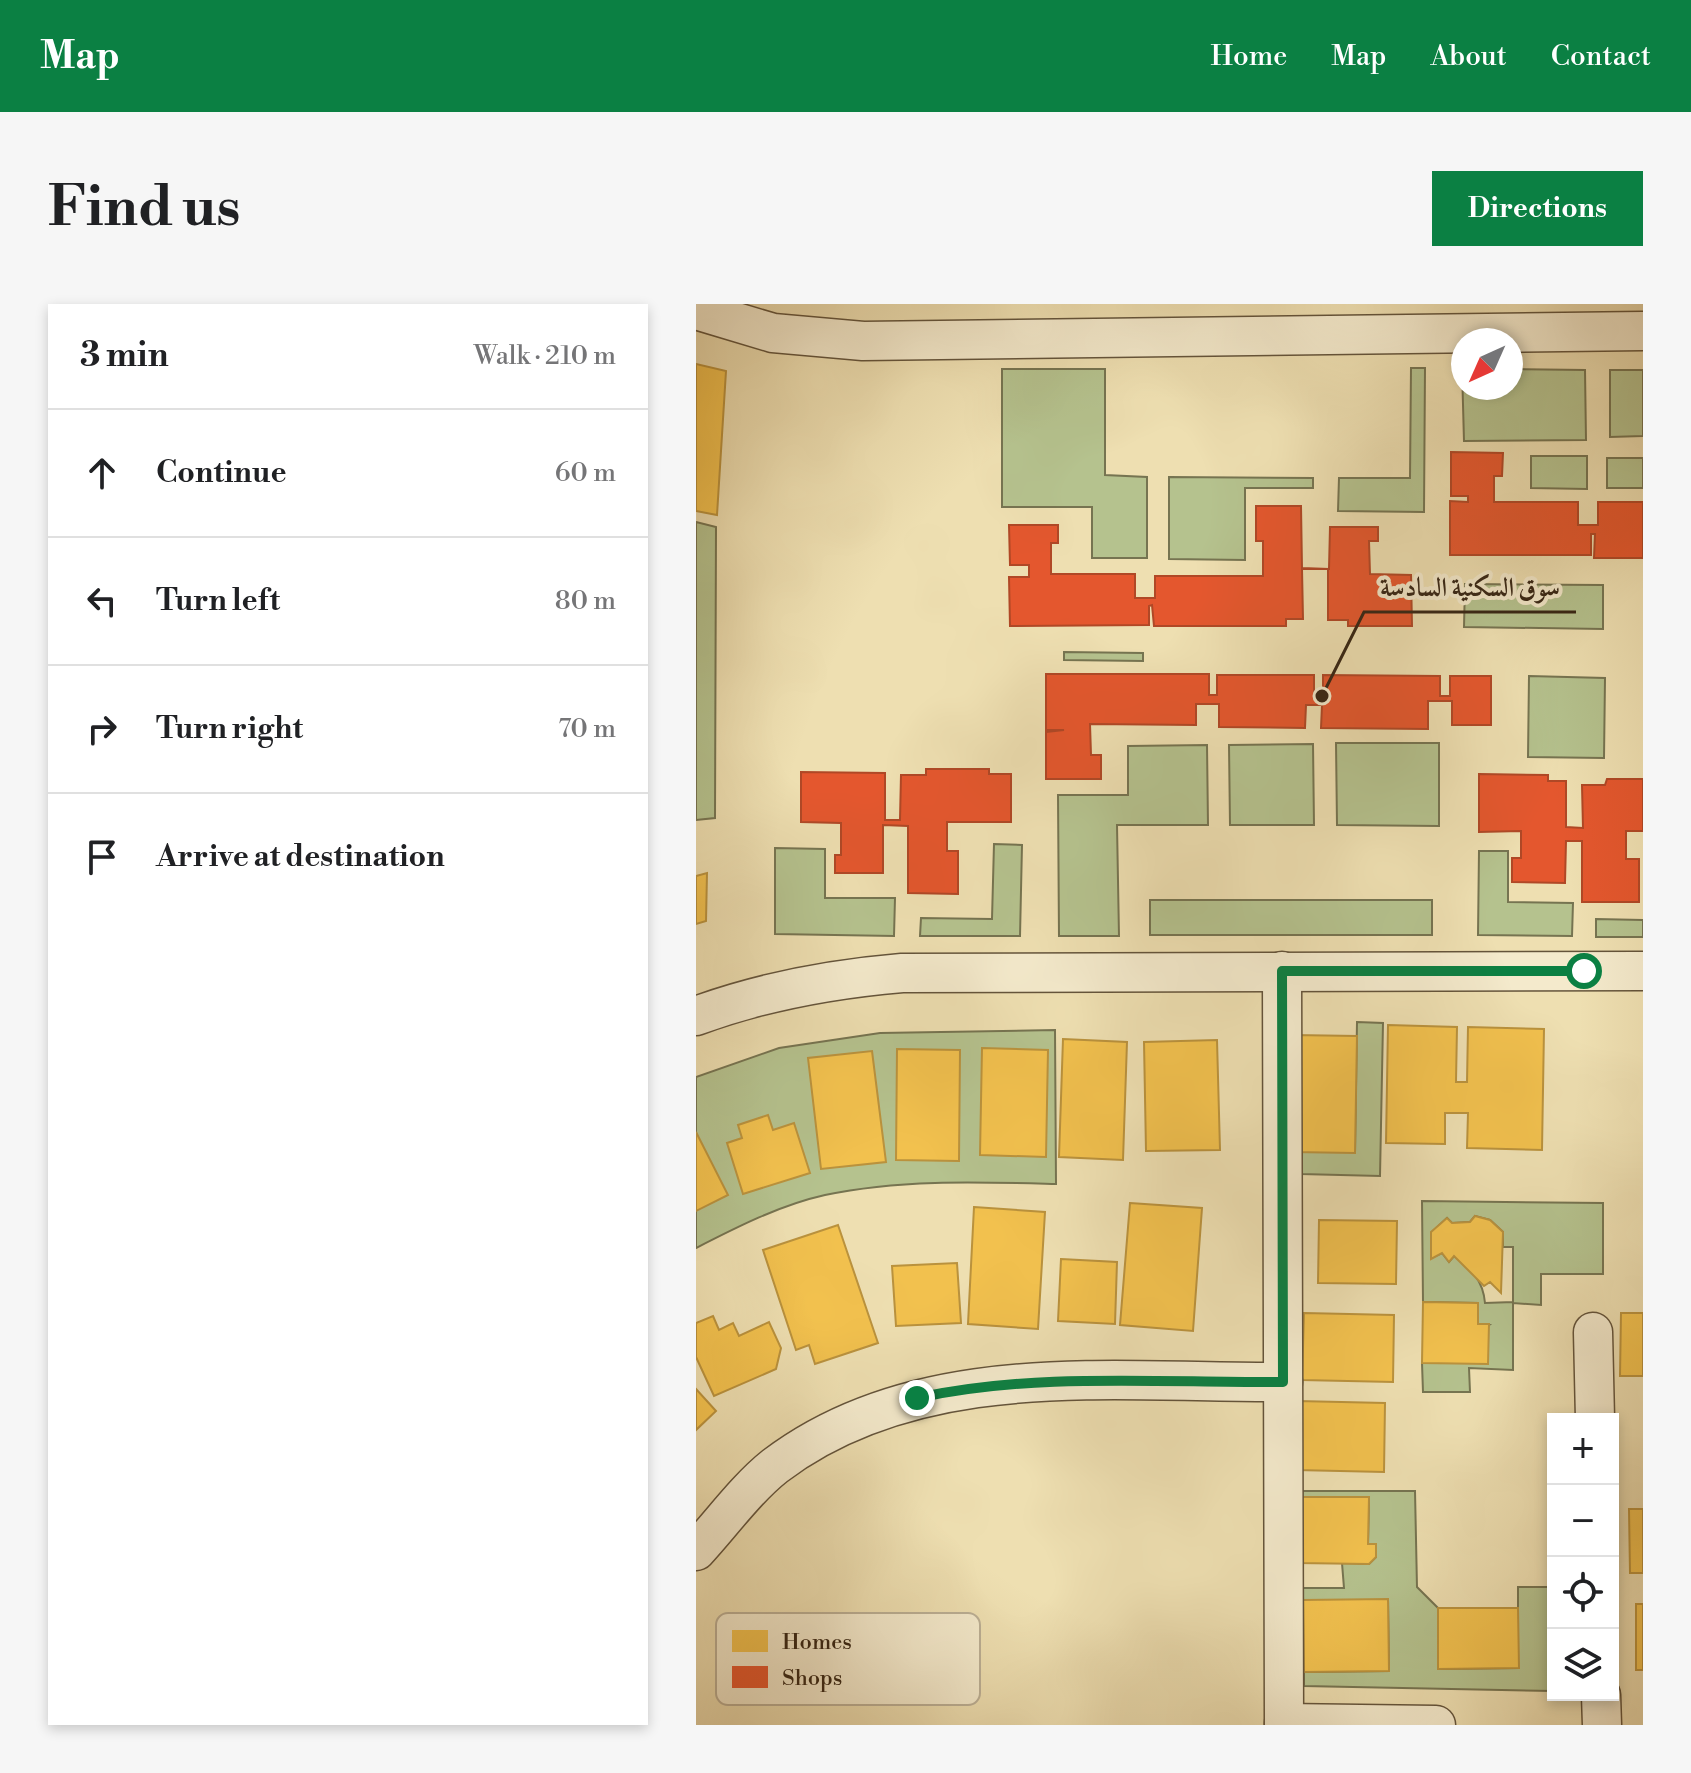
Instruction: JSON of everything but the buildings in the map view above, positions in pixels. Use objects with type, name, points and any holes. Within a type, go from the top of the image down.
[{"type":"street","points":[[696,310],[773,333],[818,340],[1277,319],[1643,331]]},
{"type":"street","points":[[1282,971],[1284,1724],[1436,1725]]},
{"type":"street","points":[[696,1016],[780,989],[837,978],[889,974],[1643,971]]},
{"type":"street","points":[[1593,1332],[1595,1413]]},
{"type":"street","points":[[696,1551],[773,1468],[842,1427],[917,1398],[967,1388],[1030,1383],[1283,1382]]},
{"type":"street","points":[[1601,1701],[1602,1725]]},
{"type":"green space","points":[[1411,368],[1425,368],[1424,512],[1338,511],[1339,478],[1410,478]]},
{"type":"green space","points":[[1002,369],[1105,369],[1105,475],[1147,477],[1147,558],[1092,558],[1092,507],[1002,507]]},
{"type":"green space","points":[[1523,369],[1585,370],[1586,440],[1464,441],[1463,400],[1523,400]]},
{"type":"green space","points":[[1610,370],[1643,370],[1643,436],[1610,437]]},
{"type":"green space","points":[[1531,456],[1587,456],[1587,489],[1531,488]]},
{"type":"green space","points":[[1607,458],[1643,458],[1643,488],[1607,488]]},
{"type":"green space","points":[[1169,477],[1313,478],[1313,488],[1245,488],[1245,560],[1169,559]]},
{"type":"green space","points":[[696,522],[716,527],[715,818],[696,820]]},
{"type":"green space","points":[[1465,584],[1603,585],[1603,629],[1464,627]]},
{"type":"green space","points":[[1064,652],[1143,653],[1143,661],[1064,660]]},
{"type":"green space","points":[[1529,676],[1605,678],[1604,758],[1528,757]]},
{"type":"green space","points":[[1336,743],[1439,743],[1439,826],[1337,825]]},
{"type":"green space","points":[[1313,744],[1314,825],[1230,825],[1229,745]]},
{"type":"green space","points":[[1207,745],[1208,825],[1117,825],[1119,936],[1059,936],[1058,795],[1128,795],[1128,746]]},
{"type":"green space","points":[[994,844],[1022,845],[1020,936],[920,936],[921,918],[992,919]]},
{"type":"green space","points":[[775,848],[825,849],[825,898],[895,898],[894,936],[775,934]]},
{"type":"green space","points":[[1479,851],[1508,851],[1508,902],[1573,903],[1572,936],[1478,935]]},
{"type":"green space","points":[[1150,900],[1432,900],[1432,935],[1150,935]]},
{"type":"green space","points":[[1596,919],[1643,920],[1643,937],[1596,937]]},
{"type":"green space","points":[[1357,1022],[1383,1023],[1380,1176],[1301,1174],[1302,1152],[1355,1152]]},
{"type":"green space","points":[[1055,1030],[1056,1184],[940,1183],[882,1186],[825,1195],[775,1211],[696,1248],[696,1077],[779,1048],[880,1033]]},
{"type":"green space","points":[[1422,1201],[1603,1203],[1603,1274],[1541,1274],[1541,1305],[1513,1303],[1513,1370],[1469,1368],[1470,1392],[1423,1392],[1422,1363],[1489,1325],[1478,1324],[1478,1303],[1423,1302]],"holes":[[[1475,1216],[1490,1220],[1503,1232],[1503,1247],[1513,1247],[1513,1302],[1485,1303],[1479,1282],[1460,1261],[1454,1256],[1449,1262],[1442,1253],[1431,1258],[1431,1233],[1447,1218],[1452,1223],[1470,1222]]]},
{"type":"green space","points":[[1292,1491],[1415,1491],[1417,1587],[1438,1608],[1439,1669],[1518,1668],[1518,1587],[1547,1587],[1547,1691],[1304,1686],[1304,1672],[1389,1671],[1388,1600],[1303,1600],[1303,1588],[1344,1588],[1342,1563],[1369,1564],[1376,1557],[1376,1545],[1368,1544],[1369,1497],[1295,1497]]},
{"type":"place","name":"سوق السكنية السادسة","points":[[1322,696]]},
{"type":"route","points":[[917,1398],[974,1387],[1030,1383],[1283,1382],[1282,971],[1584,971]]}]
